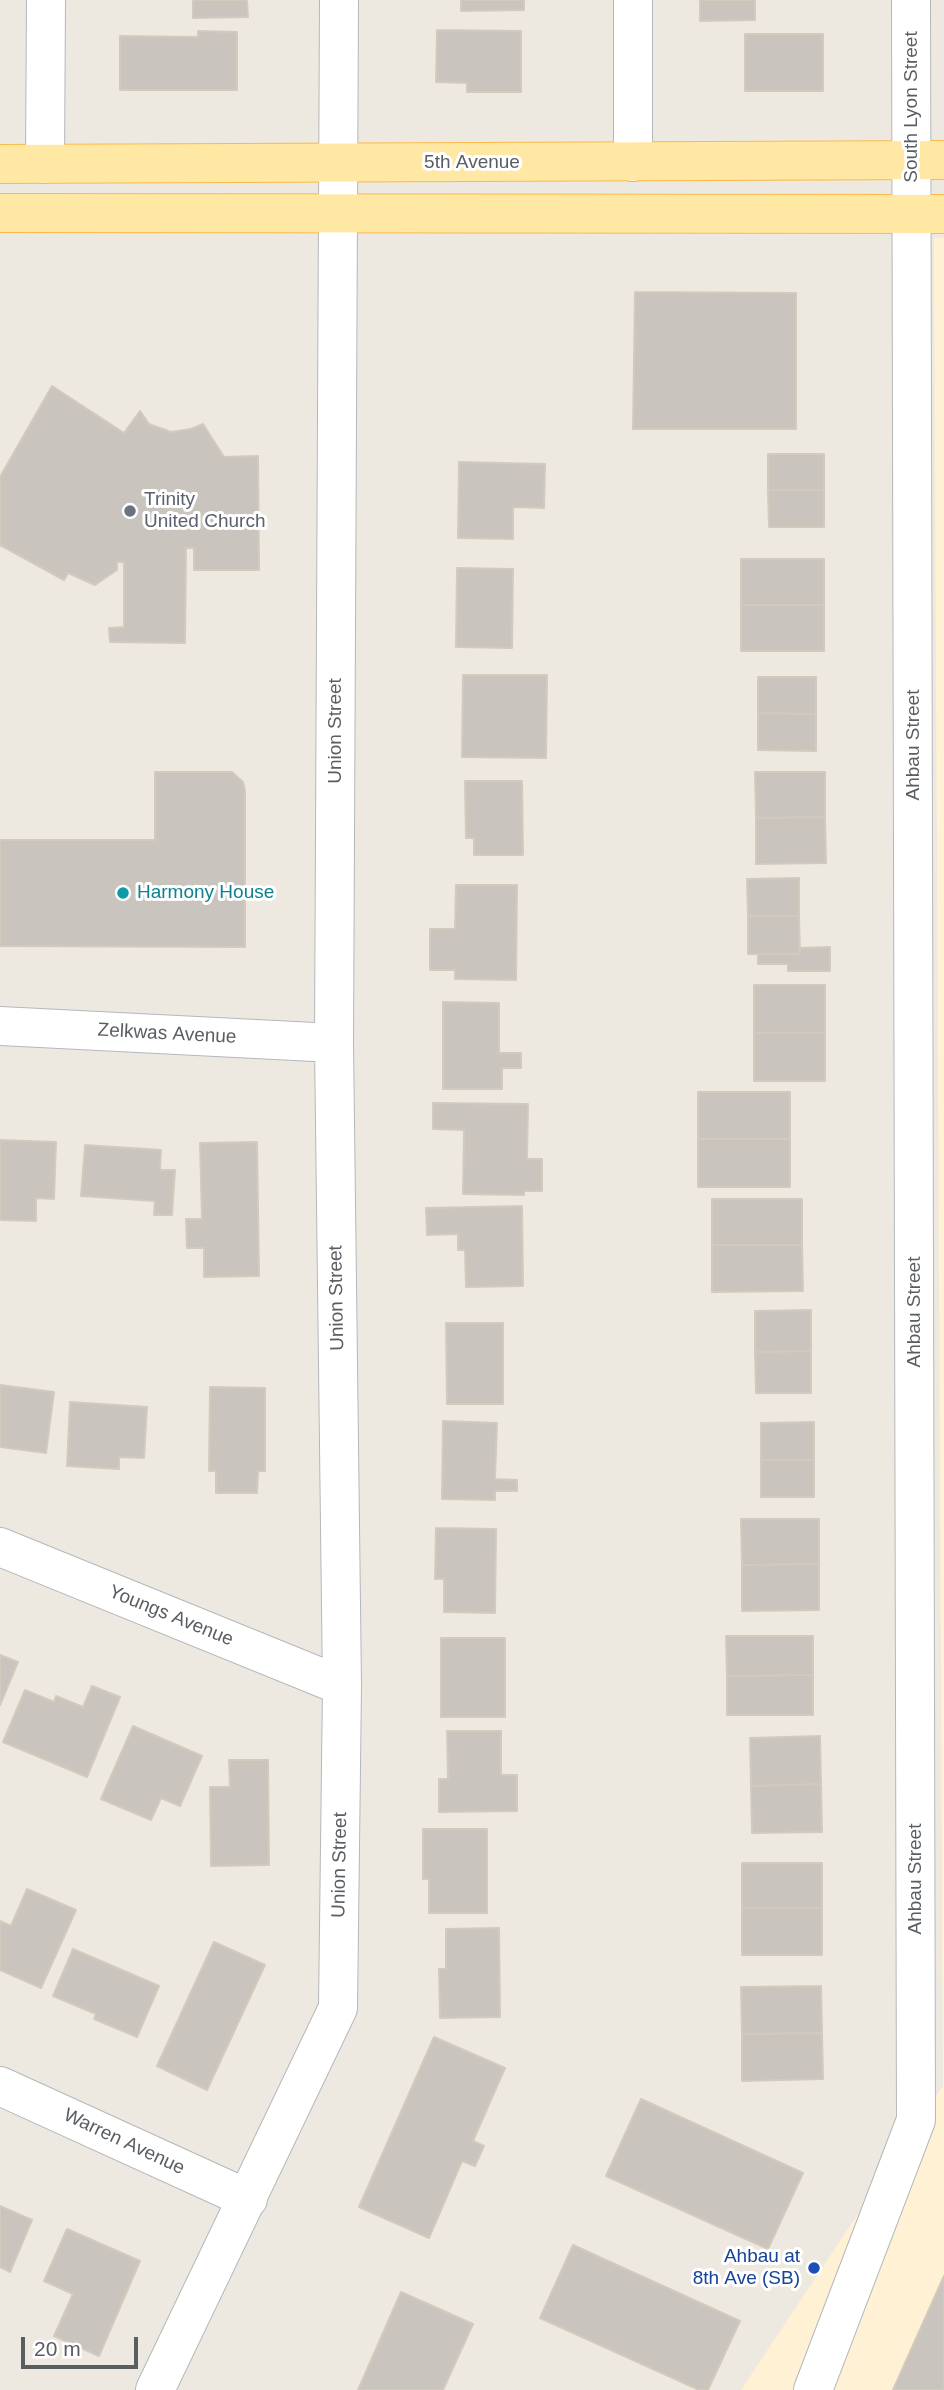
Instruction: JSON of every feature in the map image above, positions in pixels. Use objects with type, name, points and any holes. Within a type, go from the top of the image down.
[{"type":"main road","name":"5th Avenue","points":[[0,164],[928,160]]},
{"type":"main road","points":[[0,213],[928,214]]},
{"type":"street","points":[[45,164],[46,0]]},
{"type":"street","name":"Union Street","points":[[155,2390],[338,2008],[342,1686],[334,1043],[339,0]]},
{"type":"street","points":[[634,0],[634,162]]},
{"type":"street","name":"South Lyon Street","points":[[912,0],[928,160],[928,214]]},
{"type":"street","name":"Ahbau Street","points":[[813,2390],[930,2120],[928,214]]},
{"type":"street","name":"Zelkwas Avenue","points":[[0,1026],[334,1043]]},
{"type":"street","name":"Youngs Avenue","points":[[0,1547],[342,1686]]},
{"type":"street","name":"Warren Avenue","points":[[0,2086],[248,2199]]},
{"type":"shaded area","points":[[934,238],[944,238],[944,2390],[741,2390],[943,2086]]},
{"type":"building","points":[[193,0],[247,0],[248,17],[193,18]]},
{"type":"building","points":[[461,0],[524,0],[524,10],[461,11]]},
{"type":"building","points":[[700,0],[755,0],[755,20],[700,21]]},
{"type":"building","points":[[437,30],[521,31],[521,92],[467,92],[467,83],[436,82]]},
{"type":"building","points":[[198,31],[237,32],[237,90],[120,90],[120,36],[198,37]]},
{"type":"building","points":[[745,34],[823,34],[823,91],[745,91]]},
{"type":"building","points":[[635,292],[796,293],[796,429],[633,429]]},
{"type":"building","name":"Trinity United Church","points":[[52,386],[124,433],[140,411],[149,424],[171,432],[203,424],[224,457],[258,456],[259,570],[194,570],[194,548],[186,548],[185,643],[110,642],[109,628],[124,627],[124,562],[117,562],[117,570],[95,585],[68,573],[64,580],[0,545],[0,477]]},
{"type":"building","points":[[768,454],[824,454],[824,490],[768,490]]},
{"type":"building","points":[[459,462],[545,464],[544,508],[513,507],[513,539],[458,538]]},
{"type":"building","points":[[768,490],[824,490],[824,527],[769,527]]},
{"type":"building","points":[[741,559],[824,559],[824,605],[741,605]]},
{"type":"building","points":[[457,568],[513,569],[512,648],[456,647]]},
{"type":"building","points":[[741,605],[824,605],[824,651],[741,651]]},
{"type":"building","points":[[463,675],[547,675],[546,758],[462,757]]},
{"type":"building","points":[[758,677],[816,677],[816,714],[758,713]]},
{"type":"building","points":[[758,713],[816,714],[816,751],[758,750]]},
{"type":"building","name":"Harmony House","points":[[155,772],[232,772],[243,782],[245,947],[0,946],[0,840],[155,840]]},
{"type":"building","points":[[755,772],[825,772],[825,817],[756,818]]},
{"type":"building","points":[[465,781],[522,781],[523,855],[474,855],[474,838],[466,838]]},
{"type":"building","points":[[825,817],[826,863],[756,864],[756,818]]},
{"type":"building","points":[[799,878],[799,916],[748,916],[747,879]]},
{"type":"building","points":[[456,885],[517,885],[516,980],[455,979],[455,970],[430,970],[430,929],[455,929]]},
{"type":"building","points":[[748,916],[799,916],[800,954],[748,954]]},
{"type":"building","points":[[830,947],[830,971],[788,971],[788,964],[758,964],[758,954],[800,954],[799,948]]},
{"type":"building","points":[[754,985],[825,985],[825,1033],[754,1033]]},
{"type":"building","points":[[443,1002],[499,1003],[499,1053],[521,1053],[521,1068],[502,1068],[502,1089],[443,1089]]},
{"type":"building","points":[[754,1033],[825,1033],[825,1081],[754,1081]]},
{"type":"building","points":[[698,1092],[790,1092],[790,1139],[698,1139]]},
{"type":"building","points":[[433,1103],[528,1104],[527,1159],[542,1159],[542,1191],[524,1191],[524,1195],[463,1194],[464,1130],[433,1129]]},
{"type":"building","points":[[698,1139],[790,1139],[790,1187],[698,1187]]},
{"type":"building","points":[[0,1140],[56,1142],[54,1199],[36,1198],[36,1221],[0,1220]]},
{"type":"building","points":[[257,1142],[259,1276],[204,1277],[204,1248],[187,1248],[186,1219],[202,1219],[200,1143]]},
{"type":"building","points":[[85,1145],[161,1150],[160,1170],[175,1170],[172,1215],[154,1215],[155,1201],[81,1196]]},
{"type":"building","points":[[712,1199],[802,1199],[802,1245],[712,1245]]},
{"type":"building","points":[[522,1206],[523,1286],[466,1287],[465,1250],[458,1250],[458,1234],[427,1235],[426,1208]]},
{"type":"building","points":[[712,1245],[802,1245],[803,1291],[712,1292]]},
{"type":"building","points":[[811,1310],[811,1351],[755,1352],[755,1311]]},
{"type":"building","points":[[446,1323],[503,1323],[503,1404],[447,1404]]},
{"type":"building","points":[[811,1351],[811,1393],[756,1393],[755,1352]]},
{"type":"building","points":[[0,1385],[54,1392],[46,1453],[0,1447]]},
{"type":"building","points":[[210,1387],[265,1388],[265,1471],[258,1471],[257,1493],[216,1493],[216,1471],[209,1471]]},
{"type":"building","points":[[70,1402],[147,1407],[144,1458],[119,1457],[119,1469],[67,1466]]},
{"type":"building","points":[[443,1421],[497,1423],[495,1479],[517,1480],[517,1491],[495,1491],[495,1500],[442,1499]]},
{"type":"building","points":[[814,1422],[814,1460],[761,1460],[761,1423]]},
{"type":"building","points":[[761,1460],[814,1460],[814,1497],[761,1497]]},
{"type":"building","points":[[741,1519],[819,1519],[819,1564],[742,1565]]},
{"type":"building","points":[[436,1528],[496,1529],[495,1613],[444,1612],[444,1579],[435,1579]]},
{"type":"building","points":[[819,1564],[819,1610],[742,1611],[742,1565]]},
{"type":"building","points":[[726,1636],[813,1636],[813,1675],[727,1676]]},
{"type":"building","points":[[441,1638],[505,1638],[505,1717],[441,1717]]},
{"type":"building","points":[[0,1655],[18,1662],[0,1705]]},
{"type":"building","points":[[813,1675],[813,1715],[727,1715],[727,1676]]},
{"type":"building","points":[[92,1686],[120,1697],[87,1777],[3,1742],[25,1690],[54,1702],[56,1696],[83,1707]]},
{"type":"building","points":[[133,1726],[202,1756],[180,1806],[161,1798],[151,1820],[101,1799]]},
{"type":"building","points":[[447,1731],[501,1731],[501,1775],[517,1775],[517,1811],[439,1812],[439,1779],[448,1779]]},
{"type":"building","points":[[820,1736],[821,1784],[751,1786],[750,1738]]},
{"type":"building","points":[[229,1760],[268,1760],[269,1865],[211,1866],[210,1787],[230,1787]]},
{"type":"building","points":[[821,1784],[822,1832],[752,1833],[751,1786]]},
{"type":"building","points":[[423,1829],[487,1829],[487,1913],[429,1913],[429,1879],[423,1879]]},
{"type":"building","points":[[742,1863],[822,1863],[822,1908],[742,1908]]},
{"type":"building","points":[[27,1889],[76,1910],[41,1988],[0,1970],[0,1921],[11,1926]]},
{"type":"building","points":[[742,1908],[822,1908],[822,1955],[742,1955]]},
{"type":"building","points":[[499,1928],[500,2017],[440,2018],[439,1969],[446,1969],[446,1929]]},
{"type":"building","points":[[214,1942],[265,1965],[207,2090],[157,2066]]},
{"type":"building","points":[[73,1949],[159,1986],[137,2037],[94,2019],[96,2014],[53,1996]]},
{"type":"building","points":[[821,1986],[822,2033],[742,2034],[741,1987]]},
{"type":"building","points":[[822,2033],[823,2079],[742,2081],[742,2034]]},
{"type":"building","points":[[434,2037],[505,2068],[473,2141],[484,2146],[475,2166],[462,2161],[429,2238],[359,2207]]},
{"type":"building","points":[[641,2099],[803,2173],[768,2249],[606,2176]]},
{"type":"building","points":[[0,2206],[32,2220],[10,2272],[0,2267]]},
{"type":"building","points":[[67,2229],[140,2261],[99,2356],[54,2336],[73,2294],[44,2281]]},
{"type":"building","points":[[573,2245],[740,2321],[708,2390],[699,2390],[540,2318]]},
{"type":"building","points":[[944,2276],[944,2390],[893,2390]]},
{"type":"building","points":[[401,2292],[473,2324],[443,2390],[358,2390]]},
{"type":"place","name":"Trinity United Church","points":[[130,511]]},
{"type":"place","name":"Harmony House","points":[[123,893]]},
{"type":"place","name":"Ahbau at 8th Ave (SB)","points":[[814,2268]]}]
